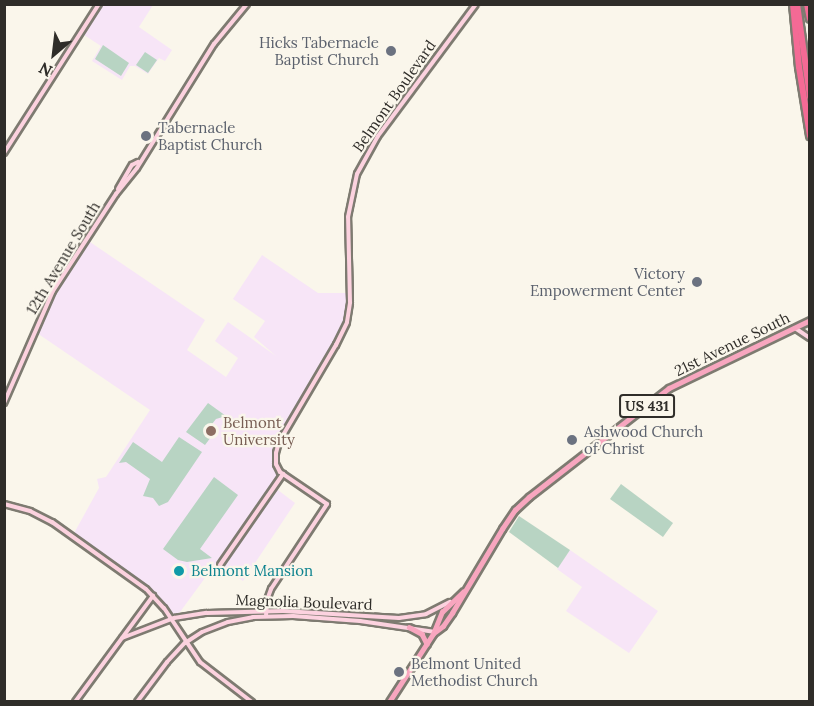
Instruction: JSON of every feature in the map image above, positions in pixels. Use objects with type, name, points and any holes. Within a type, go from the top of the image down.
[{"type":"highway","points":[[795,4],[810,136]]},
{"type":"highway","points":[[807,4],[810,19]]},
{"type":"highway","points":[[806,99],[810,126]]},
{"type":"main road","points":[[4,153],[99,4]]},
{"type":"main road","name":"12th Avenue South","points":[[4,403],[47,302],[214,44],[247,4]]},
{"type":"main road","name":"Belmont Boulevard","points":[[283,474],[276,461],[278,444],[336,345],[347,320],[350,302],[348,217],[357,174],[380,133],[476,4]]},
{"type":"main road","name":"21st Avenue South","points":[[389,702],[435,632],[443,626],[515,510],[529,497],[669,388],[810,320]]},
{"type":"main road","points":[[795,328],[810,338]]},
{"type":"main road","points":[[220,565],[283,474],[327,504],[271,589],[266,616]]},
{"type":"main road","points":[[4,504],[30,511],[52,522],[153,596],[171,619],[185,643],[208,670],[252,702]]},
{"type":"main road","name":"21st Avenue South","points":[[435,632],[435,623],[450,602],[463,592]]},
{"type":"main road","points":[[75,702],[153,596]]},
{"type":"main road","name":"Magnolia Boulevard","points":[[122,638],[171,619],[220,611],[266,610],[393,618],[419,615],[450,602]]},
{"type":"main road","name":"Magnolia Boulevard","points":[[137,702],[167,662],[185,643],[202,632],[228,622],[266,616],[342,620],[435,632]]},
{"type":"main road","points":[[409,627],[422,634],[427,644]]},
{"type":"shaded area","points":[[99,5],[153,5],[139,27],[172,50],[165,61],[159,58],[148,74],[135,66],[130,66],[122,80],[92,61],[101,46],[81,33]]},
{"type":"shaded area","name":"Belmont University","points":[[87,240],[205,320],[187,350],[226,377],[238,358],[215,341],[228,322],[276,356],[254,337],[265,321],[233,299],[262,255],[318,293],[350,293],[343,332],[276,450],[277,466],[283,474],[274,487],[295,503],[243,581],[216,563],[180,612],[170,617],[146,589],[73,535],[99,488],[97,479],[106,477],[150,410],[34,331],[42,311]]},
{"type":"shaded area","points":[[570,550],[658,611],[629,653],[566,611],[582,587],[557,569]]},
{"type":"green space","points":[[103,45],[129,63],[121,76],[95,59]]},
{"type":"green space","points":[[145,52],[157,60],[148,73],[136,65]]},
{"type":"green space","points":[[208,403],[226,416],[216,419],[212,424],[214,433],[205,445],[186,432]]},
{"type":"green space","points":[[179,437],[202,452],[168,502],[159,506],[153,498],[143,496],[150,479],[126,462],[119,463],[133,442],[162,462]]},
{"type":"green space","points":[[214,477],[238,495],[200,549],[212,558],[187,562],[178,560],[163,549]]},
{"type":"green space","points":[[621,484],[673,523],[663,537],[610,499]]},
{"type":"green space","points":[[519,516],[570,550],[558,568],[509,532]]},
{"type":"place","name":"Hicks Tabernacle Baptist Church","points":[[391,51]]},
{"type":"place","name":"Tabernacle Baptist Church","points":[[146,136]]},
{"type":"place","name":"Victory Empowerment Center","points":[[697,282]]},
{"type":"place","name":"Belmont University","points":[[211,431]]},
{"type":"place","name":"Ashwood Church of Christ","points":[[572,440]]},
{"type":"place","name":"Belmont Mansion","points":[[179,571]]},
{"type":"place","name":"Belmont United Methodist Church","points":[[399,672]]}]
